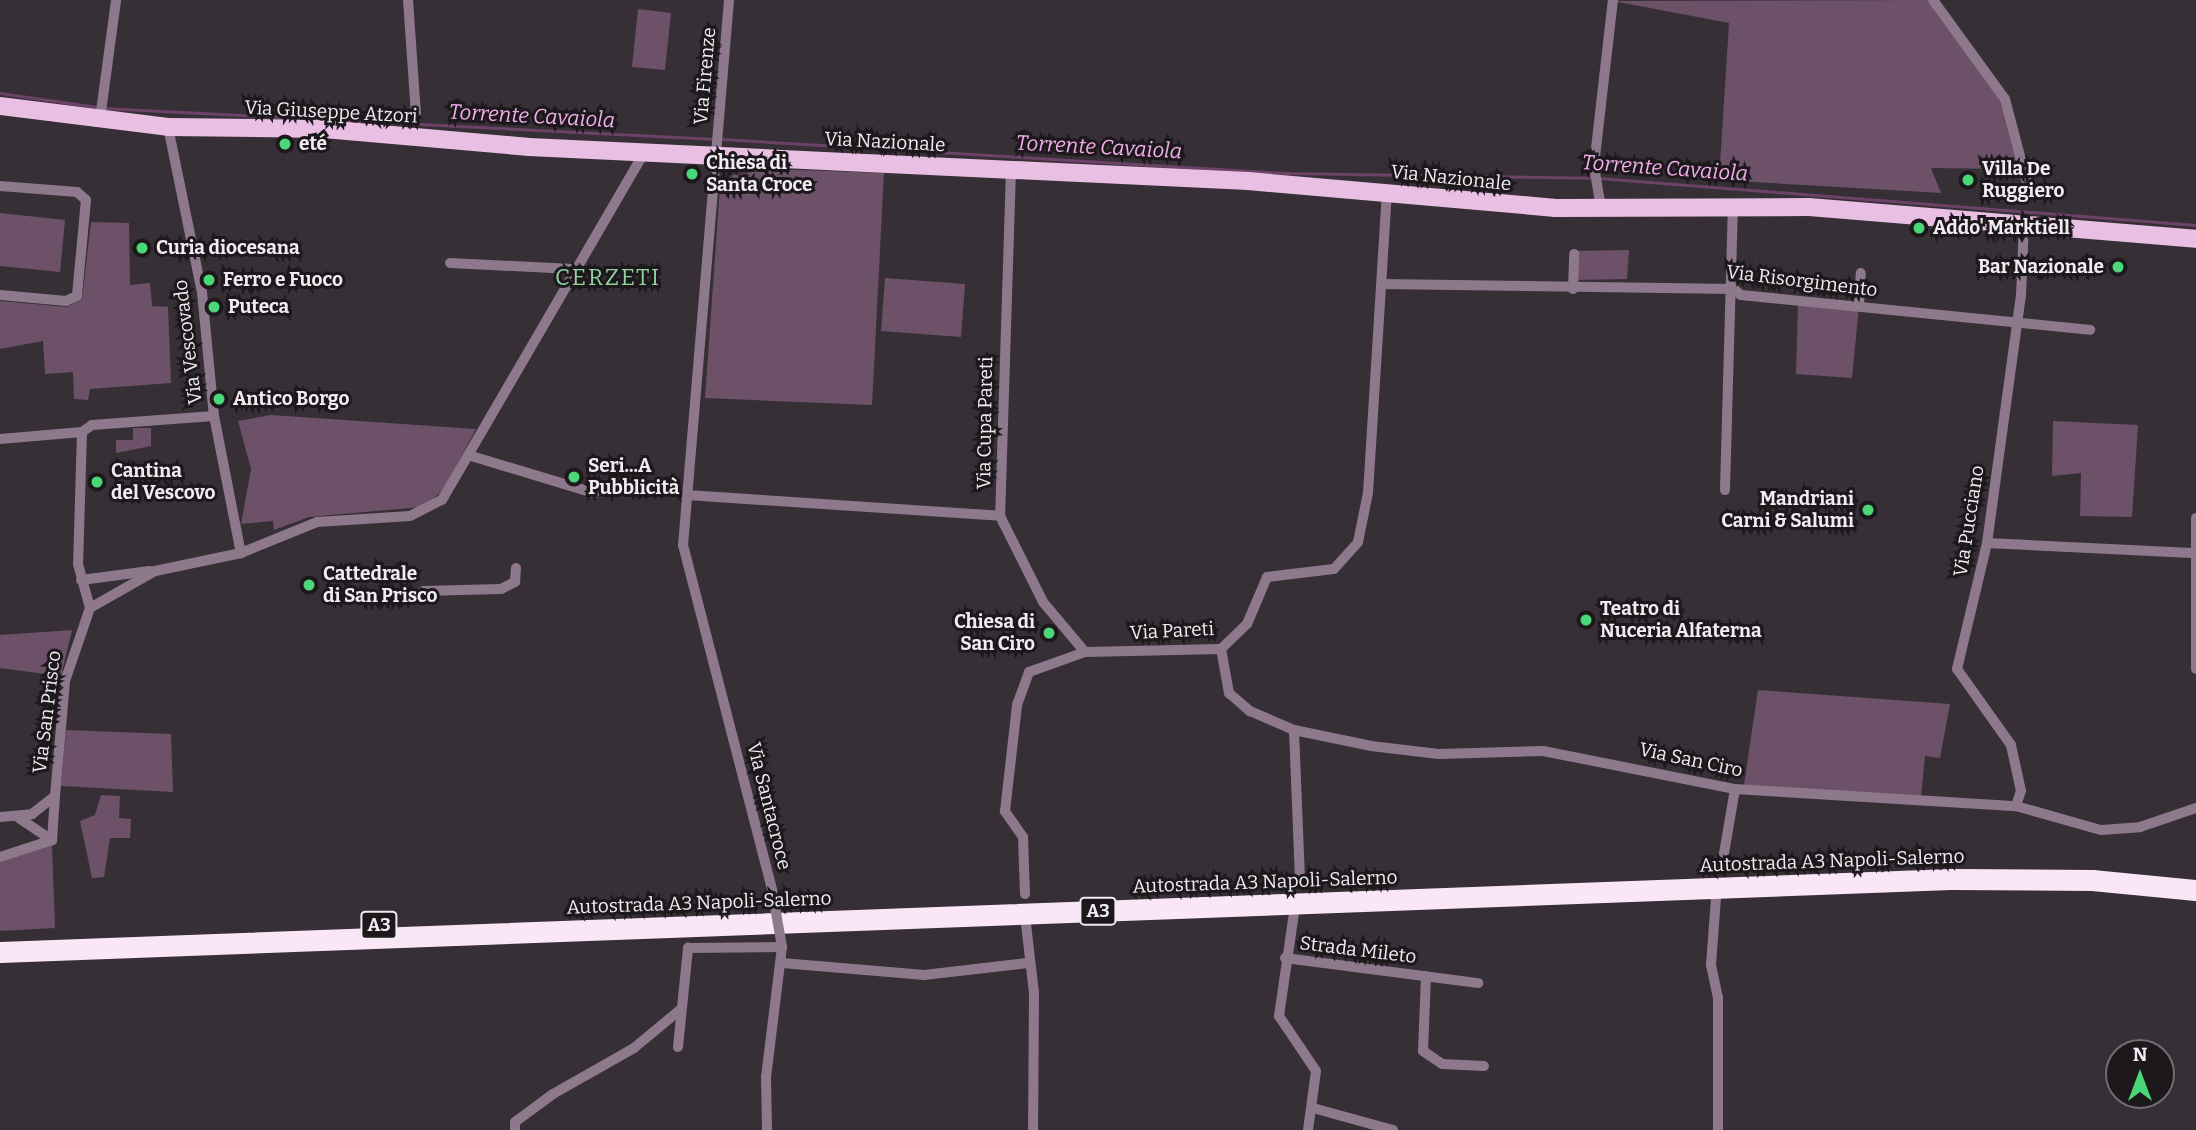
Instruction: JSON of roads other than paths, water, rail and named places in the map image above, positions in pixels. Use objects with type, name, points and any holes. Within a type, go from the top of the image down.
[{"type":"highway","name":"Autostrada A3 Napoli-Salerno","points":[[0,939],[1976,866],[2196,877]]},
{"type":"highway","name":"Autostrada A3 Napoli-Salerno","points":[[0,952],[1951,879],[2080,879],[2196,890]]},
{"type":"main road","name":"Via Giuseppe Atzori","points":[[0,106],[100,116],[168,127],[324,129],[643,153],[711,153]]},
{"type":"main road","name":"Via Nazionale","points":[[711,153],[1387,193],[1733,206],[2024,223],[2196,239]]},
{"type":"street","points":[[100,116],[116,0]]},
{"type":"street","points":[[408,0],[416,113]]},
{"type":"street","name":"Via Firenze","points":[[711,153],[718,128],[729,0]]},
{"type":"street","points":[[1600,201],[1594,166],[1613,0]]},
{"type":"street","points":[[1933,0],[2005,99],[2030,194]]},
{"type":"street","name":"Via Vescovado","points":[[168,127],[203,299],[214,416],[241,553]]},
{"type":"street","points":[[80,580],[155,571],[241,553],[317,522],[426,511],[442,500],[573,269],[643,153]]},
{"type":"street","name":"Via Santacroce","points":[[711,153],[683,545],[695,612],[720,679],[772,890],[782,947],[766,1077],[767,1130]]},
{"type":"street","name":"Via Cupa Pareti","points":[[1011,169],[1000,516],[1043,603],[1085,652]]},
{"type":"street","points":[[0,186],[77,192],[86,200],[77,296],[66,301],[0,295]]},
{"type":"street","name":"Via Pareti","points":[[1025,894],[1023,837],[1004,811],[1017,705],[1030,672],[1085,652],[1221,649],[1247,624],[1267,577],[1334,569],[1358,542],[1382,284],[1387,193]]},
{"type":"street","points":[[1725,489],[1734,289],[1733,206]]},
{"type":"street","name":"Via Pucciano","points":[[2016,806],[2021,791],[2011,746],[1957,669],[1987,543],[2016,320],[2024,223]]},
{"type":"street","points":[[1573,289],[1574,254]]},
{"type":"street","points":[[450,263],[573,269]]},
{"type":"street","points":[[1859,306],[1861,273]]},
{"type":"street","name":"Via Risorgimento","points":[[1382,284],[1573,289],[1734,289],[1741,295],[2016,320],[2090,330]]},
{"type":"street","points":[[0,439],[82,432],[92,425],[214,416]]},
{"type":"street","points":[[82,432],[80,580],[90,608],[155,571]]},
{"type":"street","points":[[468,455],[594,493]]},
{"type":"street","points":[[687,495],[1000,516]]},
{"type":"street","points":[[2196,518],[2192,553],[2196,669]]},
{"type":"street","points":[[1987,543],[2192,553]]},
{"type":"street","points":[[423,591],[505,588],[514,582],[516,568]]},
{"type":"street","name":"Via San Prisco","points":[[19,818],[54,796],[65,681],[90,608]]},
{"type":"street","name":"Via San Ciro","points":[[1221,649],[1229,693],[1250,711],[1294,730],[1438,754],[1543,751],[1735,789],[2016,806],[2101,830],[2140,827],[2196,808]]},
{"type":"street","points":[[1294,730],[1300,880]]},
{"type":"street","points":[[1722,866],[1735,789]]},
{"type":"street","points":[[52,840],[54,796]]},
{"type":"street","points":[[0,817],[19,818],[52,840]]},
{"type":"street","points":[[0,857],[52,840]]},
{"type":"street","points":[[1716,898],[1711,965],[1718,998],[1718,1130]]},
{"type":"street","points":[[1294,913],[1285,958],[1279,1016],[1316,1072],[1308,1130]]},
{"type":"street","points":[[1026,924],[1027,963],[1034,993],[1033,1130]]},
{"type":"street","points":[[678,1047],[688,948],[782,947]]},
{"type":"street","name":"Strada Mileto","points":[[1285,958],[1478,983]]},
{"type":"street","points":[[782,963],[924,975],[1027,963]]},
{"type":"street","name":"Strada Mileto","points":[[1426,976],[1423,1051],[1442,1064],[1484,1066]]},
{"type":"street","points":[[515,1130],[515,1122],[553,1094],[634,1048],[681,1009]]},
{"type":"street","points":[[1313,1108],[1393,1130]]},
{"type":"waterway","name":"Torrente Cavaiola","points":[[0,93],[97,107]]},
{"type":"waterway","name":"Torrente Cavaiola","points":[[103,108],[715,139]]},
{"type":"waterway","name":"Torrente Cavaiola","points":[[722,139],[1286,173],[1593,178]]},
{"type":"waterway","name":"Torrente Cavaiola","points":[[1599,178],[2196,225]]},
{"type":"place","name":"eté","points":[[285,144]]},
{"type":"place","name":"Chiesa di Santa Croce","points":[[692,174]]},
{"type":"place","name":"Villa De Ruggiero","points":[[1968,180]]},
{"type":"place","name":"Addo' Marktiell","points":[[1919,228]]},
{"type":"place","name":"Curia diocesana","points":[[142,248]]},
{"type":"place","name":"Bar Nazionale","points":[[2118,267]]},
{"type":"place","name":"Ferro e Fuoco","points":[[209,280]]},
{"type":"place","name":"Puteca","points":[[214,307]]},
{"type":"place","name":"Antico Borgo","points":[[219,399]]},
{"type":"place","name":"Seri...A Pubblicità","points":[[574,477]]},
{"type":"place","name":"Cantina del Vescovo","points":[[97,482]]},
{"type":"place","name":"Mandriani Carni & Salumi","points":[[1868,510]]},
{"type":"place","name":"Cattedrale di San Prisco","points":[[309,585]]},
{"type":"place","name":"Teatro di Nuceria Alfaterna","points":[[1586,620]]},
{"type":"place","name":"Chiesa di San Ciro","points":[[1049,633]]},
{"type":"district","name":"CERZETI","points":[[608,277]]}]
